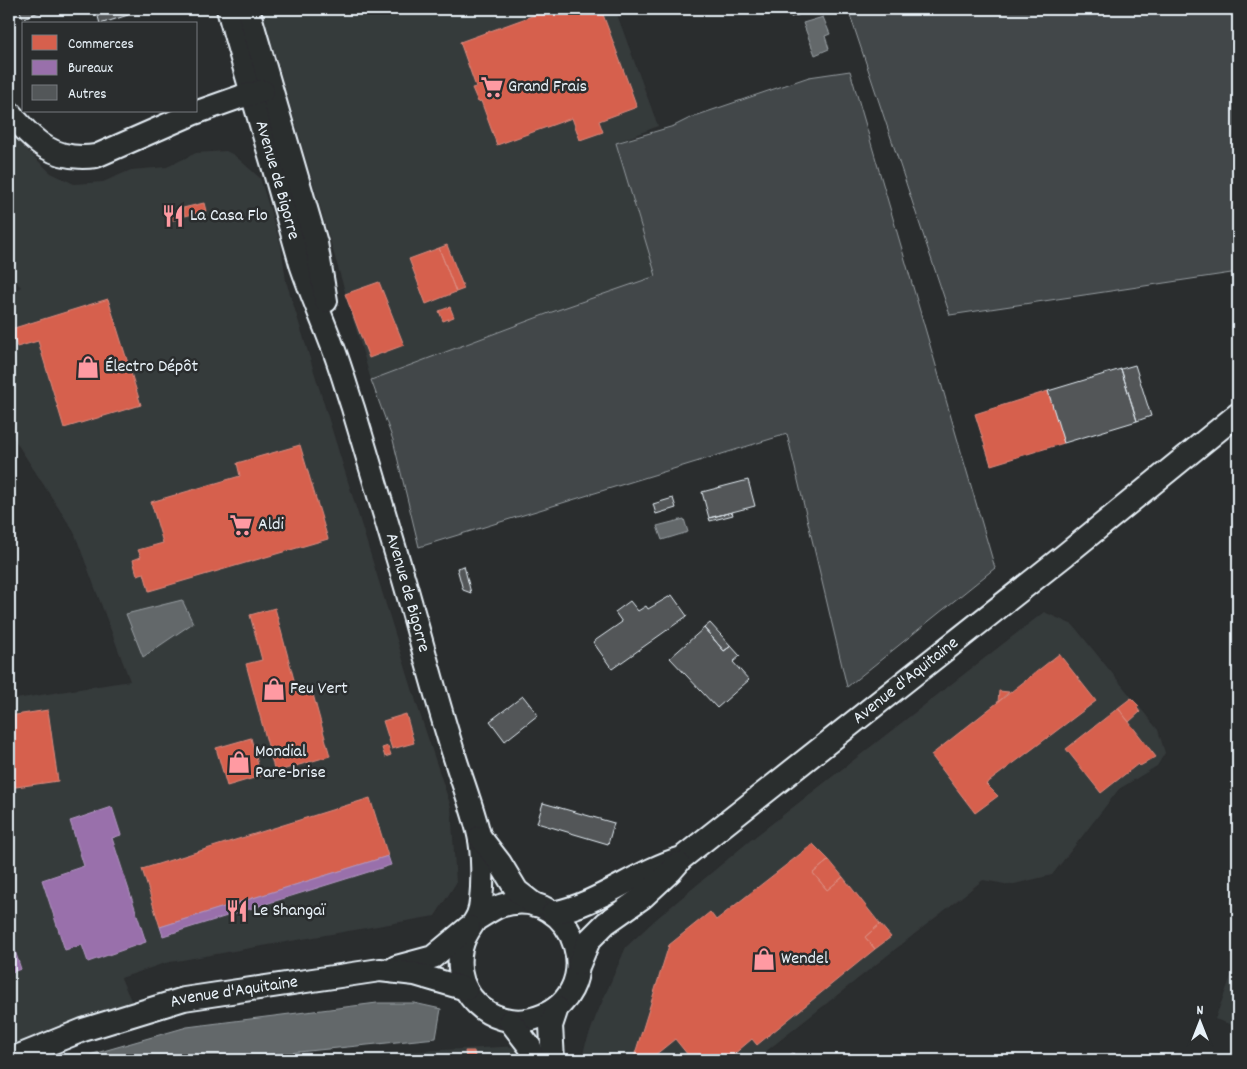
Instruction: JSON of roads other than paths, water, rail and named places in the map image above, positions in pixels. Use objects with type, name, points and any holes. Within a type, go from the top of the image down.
[{"type":"main road","name":"Avenue de Bigorre","points":[[228,9],[257,92],[302,267],[334,349],[405,583],[452,750],[480,837],[481,903],[476,921]]},
{"type":"main road","points":[[237,9],[257,92],[295,203],[308,214]]},
{"type":"main road","name":"Avenue de Bigorre","points":[[248,9],[316,243],[334,349]]},
{"type":"main road","points":[[198,112],[257,92]]},
{"type":"main road","points":[[9,112],[27,133],[45,148],[70,158],[85,158],[96,156],[198,112]]},
{"type":"main road","name":"Avenue d'Aquitaine","points":[[544,909],[565,911],[592,900],[666,863],[682,858],[1065,555],[1238,414]]},
{"type":"main road","name":"Avenue de Bigorre","points":[[480,837],[500,863],[517,891],[544,909]]},
{"type":"main road","points":[[476,921],[466,934],[461,948],[459,962],[461,976],[466,989],[477,1004],[492,1015],[510,1021],[526,1021],[542,1017],[557,1008],[568,996],[576,981],[579,964],[589,940],[606,923],[643,897],[682,858]]},
{"type":"main road","points":[[380,970],[433,957],[476,921],[497,907],[516,903],[544,909],[567,927],[576,944],[579,964]]},
{"type":"main road","name":"Avenue d'Aquitaine","points":[[9,1060],[82,1030],[184,999],[380,970],[415,974],[466,989]]},
{"type":"main road","points":[[552,1060],[550,1026],[557,1008]]},
{"type":"main road","points":[[510,1021],[530,1047],[535,1060]]},
{"type":"place","name":"Grand Frais","points":[[492,87]]},
{"type":"place","name":"La Casa Flo","points":[[173,216]]},
{"type":"place","name":"Électro Dépôt","points":[[88,367]]},
{"type":"place","name":"Aldi","points":[[241,525]]},
{"type":"place","name":"Feu Vert","points":[[274,689]]},
{"type":"place","name":"Mondial Pare-brise","points":[[239,762]]},
{"type":"place","name":"Le Shangaï","points":[[237,911]]},
{"type":"place","name":"Wendel","points":[[764,959]]}]
